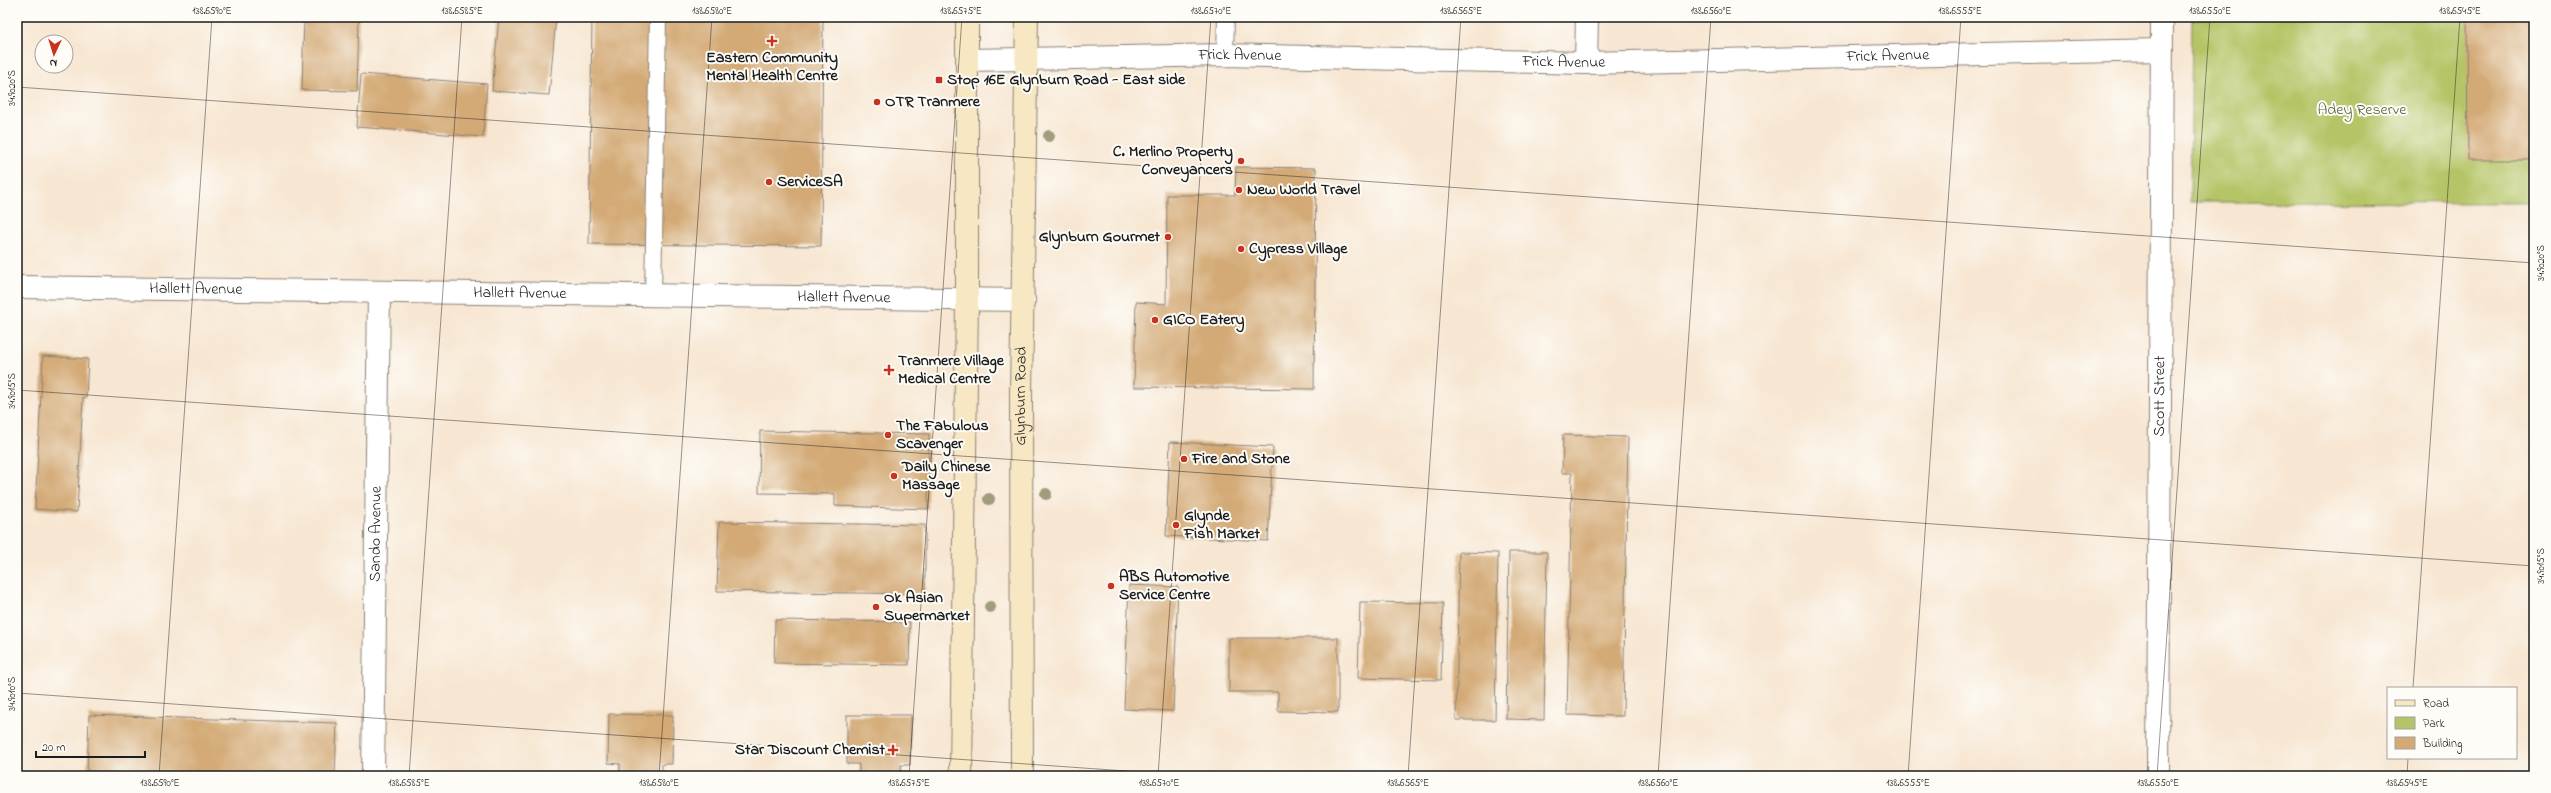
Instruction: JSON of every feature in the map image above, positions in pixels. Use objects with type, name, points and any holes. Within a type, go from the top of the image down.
[{"type":"main road","points":[[961,776],[967,299],[967,17]]},
{"type":"main road","name":"Glynburn Road","points":[[1022,776],[1021,409],[1024,300],[1027,17]]},
{"type":"street","points":[[1586,63],[1587,17]]},
{"type":"street","name":"Frick Avenue","points":[[967,60],[1225,55],[1586,63],[2162,34]]},
{"type":"street","name":"Scott Street","points":[[2158,776],[2162,34]]},
{"type":"street","name":"Hallett Avenue","points":[[17,287],[1024,300]]},
{"type":"street","name":"Sando Avenue","points":[[373,776],[380,292]]},
{"type":"lane","points":[[653,295],[658,17]]},
{"type":"lane","points":[[1225,55],[1226,17]]},
{"type":"path","points":[[2162,34],[2192,23],[2236,17]]},
{"type":"green space","name":"Adey Reserve","points":[[2192,17],[2534,17],[2534,203],[2190,202]]},
{"type":"building","points":[[304,17],[359,17],[357,91],[302,90]]},
{"type":"building","points":[[499,17],[556,17],[549,95],[492,91]]},
{"type":"building","points":[[592,17],[823,17],[821,246],[589,244]]},
{"type":"building","points":[[2467,18],[2534,18],[2534,160],[2468,160]]},
{"type":"building","points":[[361,74],[487,84],[483,137],[357,127]]},
{"type":"building","name":"Cypress Village","points":[[1236,167],[1316,168],[1314,389],[1134,387],[1136,302],[1166,304],[1167,195],[1235,195]]},
{"type":"building","points":[[43,356],[88,359],[86,398],[83,397],[77,512],[35,509]]},
{"type":"building","points":[[760,431],[929,434],[928,509],[835,506],[835,494],[759,493]]},
{"type":"building","points":[[1563,435],[1628,437],[1623,716],[1567,715],[1572,473],[1562,473]]},
{"type":"building","points":[[1170,442],[1273,447],[1268,541],[1166,536]]},
{"type":"building","points":[[719,522],[925,525],[925,594],[717,591]]},
{"type":"building","points":[[1459,552],[1498,553],[1495,720],[1456,720]]},
{"type":"building","points":[[1509,552],[1547,552],[1544,720],[1506,719]]},
{"type":"building","points":[[1129,585],[1178,587],[1173,711],[1124,709]]},
{"type":"building","points":[[1360,602],[1443,603],[1441,680],[1358,678]]},
{"type":"building","points":[[775,620],[910,622],[909,665],[774,663]]},
{"type":"building","points":[[1229,638],[1338,638],[1338,712],[1278,711],[1278,692],[1229,692]]},
{"type":"building","points":[[609,714],[673,715],[672,764],[662,764],[662,776],[620,776],[620,764],[608,763]]},
{"type":"building","points":[[89,715],[337,723],[335,776],[87,774]]},
{"type":"building","points":[[847,715],[911,715],[910,765],[901,765],[901,776],[859,776],[859,764],[847,764]]},
{"type":"place","name":"Eastern Community Mental Health Centre","points":[[772,41]]},
{"type":"place","name":"Stop 16E Glynburn Road - East side","points":[[939,80]]},
{"type":"place","name":"OTR Tranmere","points":[[877,102]]},
{"type":"place","name":"C. Merlino Property Conveyancers","points":[[1241,161]]},
{"type":"place","name":"ServiceSA","points":[[769,182]]},
{"type":"place","name":"New World Travel","points":[[1239,190]]},
{"type":"place","name":"Glynburn Gourmet","points":[[1168,237]]},
{"type":"place","name":"Cypress Village","points":[[1241,249]]},
{"type":"place","name":"GICO Eatery","points":[[1155,320]]},
{"type":"place","name":"Tranmere Village Medical Centre","points":[[889,370]]},
{"type":"place","name":"The Fabulous Scavenger","points":[[888,435]]},
{"type":"place","name":"Fire and Stone","points":[[1184,459]]},
{"type":"place","name":"Daily Chinese Massage","points":[[894,476]]},
{"type":"place","name":"Glynde Fish Market","points":[[1176,525]]},
{"type":"place","name":"ABS Automotive Service Centre","points":[[1111,586]]},
{"type":"place","name":"Ok Asian Supermarket","points":[[876,607]]},
{"type":"place","name":"Star Discount Chemist","points":[[893,750]]}]
